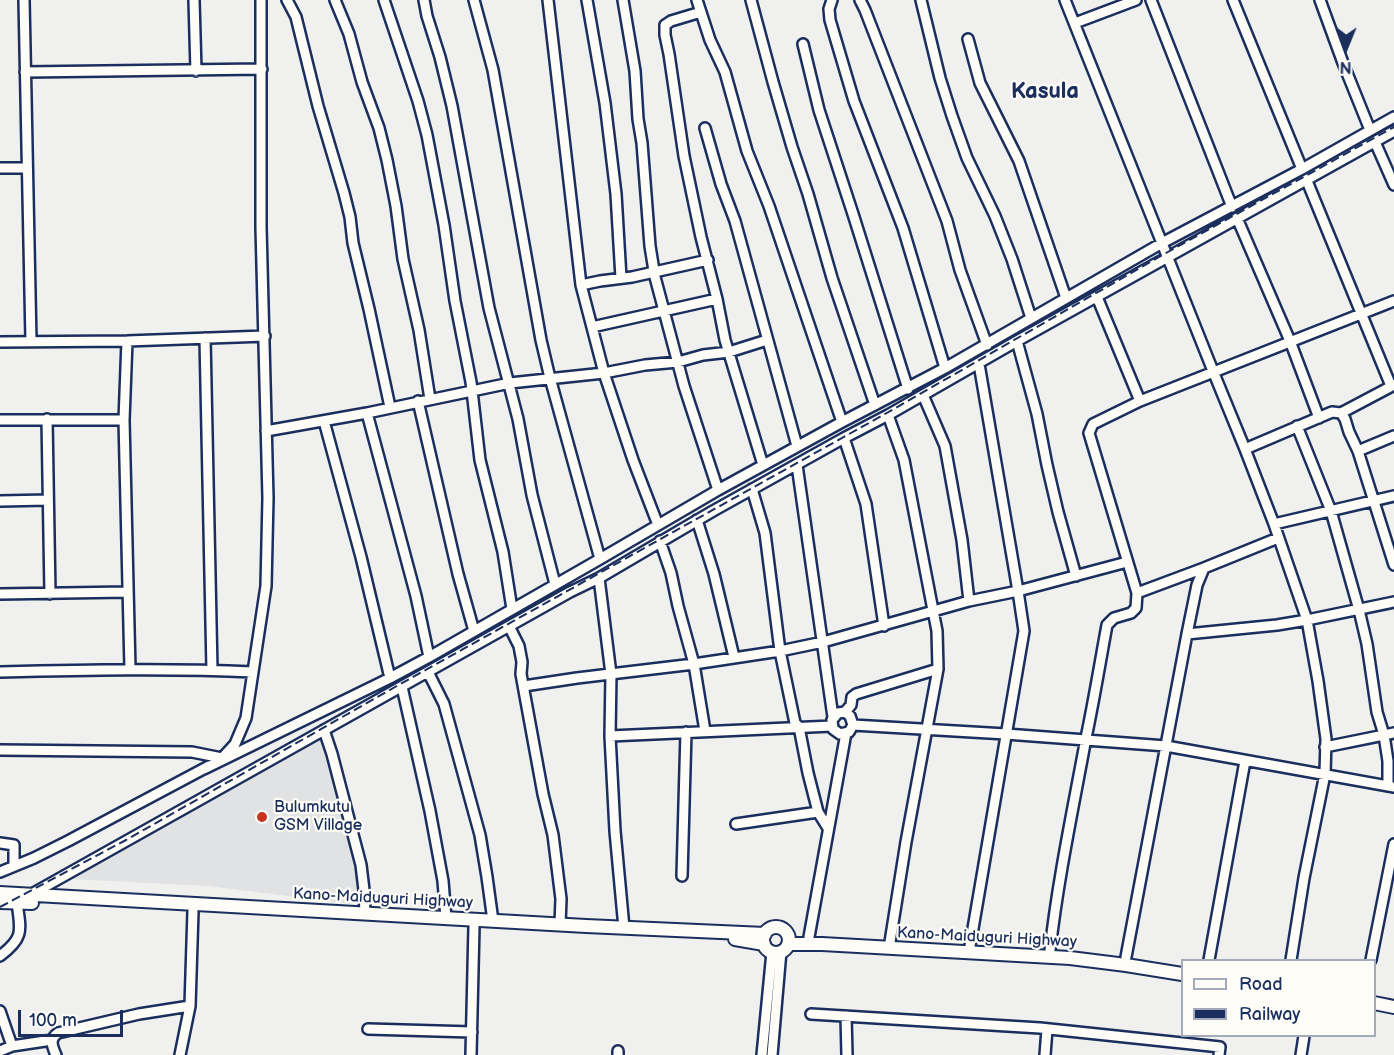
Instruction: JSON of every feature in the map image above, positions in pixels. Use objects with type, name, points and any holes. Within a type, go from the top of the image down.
[{"type":"highway","name":"Kano-Maiduguri Highway","points":[[0,893],[560,924],[586,929],[624,928],[776,943],[809,937],[1099,953],[1181,966]]},
{"type":"highway","name":"Kano-Maiduguri Highway","points":[[0,902],[474,926],[586,929],[776,943],[1070,958],[1181,974]]},
{"type":"highway","points":[[1376,1003],[1394,1007]]},
{"type":"highway","points":[[1376,1011],[1394,1015]]},
{"type":"street","points":[[24,0],[31,341]]},
{"type":"street","points":[[194,0],[196,71]]},
{"type":"street","points":[[204,770],[222,758],[235,744],[246,718],[266,586],[268,498],[260,179],[261,0]]},
{"type":"street","points":[[287,0],[296,17],[318,105],[344,193],[390,407]]},
{"type":"street","points":[[335,0],[349,34],[387,160],[430,399]]},
{"type":"street","points":[[384,0],[427,135],[472,391],[480,460],[503,552],[512,609]]},
{"type":"street","points":[[424,0],[445,77],[489,308],[510,383],[532,495],[555,585]]},
{"type":"street","points":[[474,0],[493,70],[541,340],[600,559]]},
{"type":"street","points":[[548,0],[581,285],[604,373],[658,525]]},
{"type":"street","points":[[587,0],[605,104],[616,194],[621,278]]},
{"type":"street","points":[[623,0],[635,71],[650,246],[664,311],[692,413],[718,490]]},
{"type":"street","points":[[697,0],[710,40],[725,72],[747,151],[769,206],[842,422]]},
{"type":"street","points":[[751,0],[832,278],[875,405]]},
{"type":"street","points":[[832,0],[829,9],[830,20],[854,101],[903,228],[945,368]]},
{"type":"street","points":[[860,0],[947,221],[960,270],[987,345]]},
{"type":"street","points":[[921,0],[952,116],[967,158],[995,216],[1012,259],[1031,318]]},
{"type":"street","points":[[1065,0],[1245,449],[1307,620],[1326,739],[1325,774],[1304,878],[1291,959]]},
{"type":"street","points":[[1075,23],[1136,0]]},
{"type":"street","points":[[1150,0],[1232,207]]},
{"type":"street","points":[[1233,0],[1302,169]]},
{"type":"street","points":[[1320,0],[1370,130]]},
{"type":"street","points":[[701,12],[671,21],[665,25],[665,35],[684,156],[701,237],[729,352],[763,465]]},
{"type":"street","points":[[968,39],[980,83],[1019,161],[1066,298]]},
{"type":"street","points":[[803,44],[819,110],[908,389]]},
{"type":"street","points":[[25,72],[262,69]]},
{"type":"street","points":[[0,872],[68,841],[429,657],[718,490],[842,422],[908,389],[1162,243],[1394,117]]},
{"type":"street","points":[[705,128],[721,184],[735,221],[798,446]]},
{"type":"street","points":[[0,956],[12,947],[20,934],[17,903],[30,895],[1394,131]]},
{"type":"street","points":[[1376,142],[1394,185]]},
{"type":"street","points":[[0,168],[27,168]]},
{"type":"street","points":[[1307,181],[1392,385],[1341,413]]},
{"type":"street","points":[[1237,218],[1290,341],[1319,418]]},
{"type":"street","points":[[581,285],[600,280],[632,277],[708,260]]},
{"type":"street","points":[[1097,297],[1140,401]]},
{"type":"street","points":[[592,327],[717,299]]},
{"type":"street","points":[[1050,950],[1071,809],[1107,625],[1114,618],[1131,613],[1136,608],[1137,593],[1089,433],[1093,424],[1140,401],[1394,300]]},
{"type":"street","points":[[0,342],[127,341],[265,336]]},
{"type":"street","points":[[205,338],[212,670]]},
{"type":"street","points":[[266,431],[367,413],[510,383],[678,362],[703,354],[729,352],[767,340]]},
{"type":"street","points":[[127,341],[124,420],[130,669]]},
{"type":"street","points":[[1017,341],[1076,576]]},
{"type":"street","points":[[970,946],[1024,632],[979,364]]},
{"type":"street","points":[[923,395],[945,446],[962,540],[969,602]]},
{"type":"street","points":[[418,401],[458,574],[474,631]]},
{"type":"street","points":[[1245,449],[1332,411],[1341,413],[1358,451],[1394,565]]},
{"type":"street","points":[[367,413],[416,596],[429,657]]},
{"type":"street","points":[[888,415],[904,460],[938,631],[938,669],[890,942]]},
{"type":"street","points":[[47,419],[50,594]]},
{"type":"street","points":[[0,420],[124,420]]},
{"type":"street","points":[[324,421],[361,557],[390,678]]},
{"type":"street","points":[[853,724],[1166,746],[1391,786],[1384,735],[1377,712],[1367,644],[1359,610],[1331,510],[1297,426]]},
{"type":"street","points":[[1358,451],[1394,436]]},
{"type":"street","points":[[844,438],[866,504],[884,626]]},
{"type":"street","points":[[797,465],[823,642],[832,722],[837,733],[846,733],[851,730],[853,724],[850,716],[845,712]]},
{"type":"street","points":[[752,489],[765,533],[780,651],[795,723],[799,727],[818,812],[828,828]]},
{"type":"street","points":[[1274,524],[1394,496]]},
{"type":"street","points":[[0,501],[48,500]]},
{"type":"street","points":[[697,520],[714,574],[734,657]]},
{"type":"street","points":[[1137,593],[1278,538]]},
{"type":"street","points":[[660,541],[671,573],[694,664],[705,731]]},
{"type":"street","points":[[524,686],[780,651],[823,642],[933,611],[1127,562]]},
{"type":"street","points":[[1126,957],[1187,634],[1197,585],[1204,568]]},
{"type":"street","points":[[598,578],[610,674],[610,736],[615,831],[624,928]]},
{"type":"street","points":[[0,594],[127,592]]},
{"type":"street","points":[[1187,634],[1307,620],[1394,602]]},
{"type":"street","points":[[509,626],[519,646],[522,662],[521,674],[543,794],[553,835],[561,899],[560,924]]},
{"type":"street","points":[[0,672],[130,669],[253,672]]},
{"type":"street","points":[[610,736],[799,727],[832,722],[838,713],[845,712],[852,697],[856,694],[938,669]]},
{"type":"street","points":[[428,672],[444,704],[480,835],[493,921]]},
{"type":"street","points":[[402,687],[430,810],[443,881],[446,918]]},
{"type":"street","points":[[324,730],[361,865],[365,914]]},
{"type":"street","points":[[682,876],[686,732]]},
{"type":"street","points":[[809,937],[846,733]]},
{"type":"street","points":[[1325,747],[1394,733]]},
{"type":"street","points":[[0,750],[192,752],[222,758]]},
{"type":"street","points":[[1209,959],[1245,761]]},
{"type":"street","points":[[736,824],[818,812]]},
{"type":"street","points":[[0,843],[14,845],[14,866]]},
{"type":"street","points":[[1371,959],[1394,844]]},
{"type":"street","points":[[180,1055],[190,1006],[194,911]]},
{"type":"street","points":[[471,1055],[474,926]]},
{"type":"street","points":[[762,1055],[776,943]]},
{"type":"street","points":[[772,1055],[777,986],[776,943]]},
{"type":"street","points":[[56,1055],[52,1047],[52,1040],[58,1033],[139,1014],[190,1006]]},
{"type":"street","points":[[0,1011],[12,1046]]},
{"type":"street","points":[[811,1014],[1047,1029],[1220,1047],[1219,1055]]},
{"type":"street","points":[[846,1016],[847,1055]]},
{"type":"street","points":[[368,1029],[472,1032]]},
{"type":"street","points":[[1045,1055],[1047,1029]]},
{"type":"street","points":[[1301,1055],[1304,1037]]},
{"type":"street","points":[[0,1051],[12,1046],[52,1040]]},
{"type":"shaded area","name":"Bulumkutu GSM Village","points":[[324,730],[364,890],[351,904],[209,886],[71,879]]},
{"type":"railway","points":[[0,907],[126,840],[885,414],[1166,253],[1394,127]]},
{"type":"place","name":"Bulumkutu GSM Village","points":[[262,817]]},
{"type":"district","name":"Kasula","points":[[1045,92]]}]
